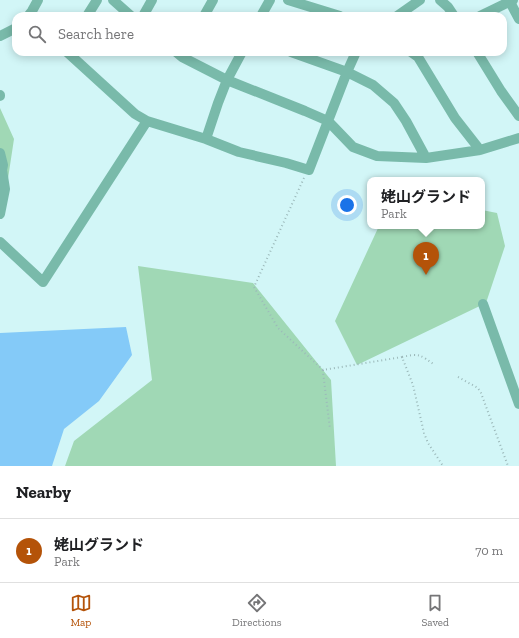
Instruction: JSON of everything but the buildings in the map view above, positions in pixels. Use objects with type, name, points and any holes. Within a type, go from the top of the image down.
[{"type":"street","points":[[33,12],[38,0]]},
{"type":"street","points":[[89,12],[96,0]]},
{"type":"street","points":[[113,0],[126,12]]},
{"type":"street","points":[[146,12],[152,0]]},
{"type":"street","points":[[206,12],[213,0]]},
{"type":"street","points":[[263,12],[270,0]]},
{"type":"street","points":[[288,0],[327,12]]},
{"type":"street","points":[[403,12],[420,0]]},
{"type":"street","points":[[440,0],[451,12]]},
{"type":"street","points":[[489,12],[512,1],[519,18]]},
{"type":"street","points":[[0,36],[12,30]]},
{"type":"street","points":[[71,56],[135,114],[147,121],[206,139],[239,152],[309,170],[354,56]]},
{"type":"street","points":[[185,56],[227,80],[328,121],[354,147],[377,156],[426,158],[480,150],[519,138]]},
{"type":"street","points":[[206,139],[227,80],[240,56]]},
{"type":"street","points":[[302,56],[347,72],[374,85],[394,103],[406,121],[426,158]]},
{"type":"street","points":[[417,56],[455,118],[480,150]]},
{"type":"street","points":[[479,56],[501,91],[519,116]]},
{"type":"street","points":[[0,242],[43,282],[147,121]]},
{"type":"street","points":[[0,153],[3,165],[2,170],[5,189],[0,214]]},
{"type":"street","points":[[483,304],[519,404]]},
{"type":"path","points":[[308,169],[254,287],[278,328],[323,370],[330,428]]},
{"type":"path","points":[[323,370],[415,354],[435,365]]},
{"type":"path","points":[[402,357],[413,385],[424,433],[428,443],[443,466]]},
{"type":"path","points":[[458,377],[478,388],[481,393],[508,466]]},
{"type":"green space","points":[[0,108],[14,139],[2,218],[0,219]]},
{"type":"green space","points":[[485,211],[497,213],[505,246],[486,303],[357,365],[335,321],[378,229],[485,229]]},
{"type":"green space","points":[[138,266],[253,283],[331,380],[336,466],[65,466],[74,441],[152,380]]},
{"type":"water","points":[[126,327],[132,355],[99,401],[64,429],[52,466],[0,466],[0,333]]},
{"type":"place","name":"姥山グランド","points":[[426,275]]}]
